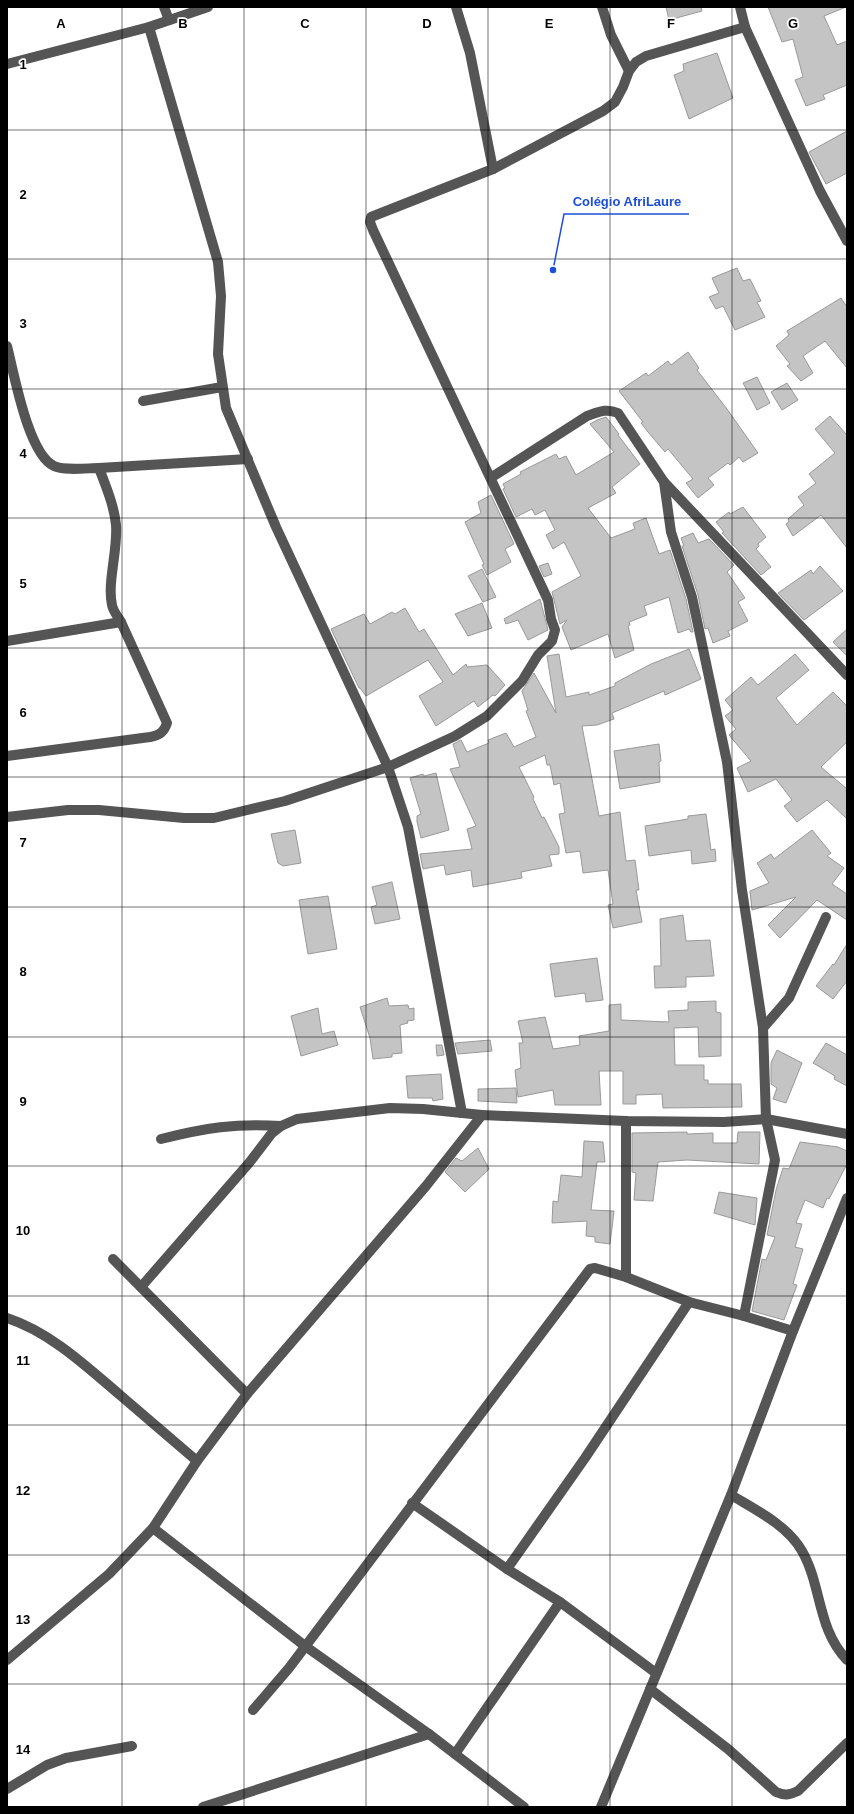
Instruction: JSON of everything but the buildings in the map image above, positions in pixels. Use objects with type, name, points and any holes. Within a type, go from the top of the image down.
[{"type":"street","points":[[164,7],[169,20]]},
{"type":"street","points":[[7,64],[149,27],[208,7]]},
{"type":"street","points":[[456,7],[470,53],[493,170]]},
{"type":"street","points":[[602,7],[611,35],[629,70]]},
{"type":"street","points":[[740,7],[745,27],[820,191],[847,241]]},
{"type":"street","points":[[149,27],[218,262],[221,296],[218,354],[226,408],[276,527],[388,767],[408,827],[462,1113]]},
{"type":"street","points":[[7,817],[76,810],[99,810],[184,818],[214,818],[285,801],[388,767],[456,736],[487,716],[522,681],[538,655],[552,641],[555,630],[551,619],[548,600],[492,478],[370,222],[373,215],[493,170],[603,111],[615,102],[623,87],[629,70],[636,62],[646,56],[745,27]]},
{"type":"street","points":[[7,346],[30,434],[38,450],[47,461],[54,466],[100,468],[248,459]]},
{"type":"street","points":[[143,401],[222,387]]},
{"type":"street","points":[[492,478],[587,416],[601,411],[610,410],[618,413],[664,482],[847,676]]},
{"type":"street","points":[[7,756],[150,737],[159,735],[163,732],[167,723],[165,715],[112,606],[112,570],[115,553],[116,526],[114,508],[100,468]]},
{"type":"street","points":[[664,482],[671,532],[692,597],[727,762],[742,890],[763,1028],[766,1119],[775,1160],[744,1316]]},
{"type":"street","points":[[7,641],[121,622]]},
{"type":"street","points":[[763,1028],[789,998],[826,918]]},
{"type":"street","points":[[141,1287],[249,1163],[272,1133],[281,1126],[297,1119],[390,1108],[482,1115],[626,1121],[724,1122],[766,1119],[847,1134]]},
{"type":"street","points":[[7,1660],[109,1574],[153,1528],[197,1461],[247,1394],[426,1186],[482,1115]]},
{"type":"street","points":[[626,1121],[626,1278]]},
{"type":"street","points":[[161,1139],[218,1126],[253,1124],[281,1126]]},
{"type":"street","points":[[600,1807],[731,1496],[793,1332],[847,1198]]},
{"type":"street","points":[[113,1259],[247,1394]]},
{"type":"street","points":[[253,1710],[305,1646],[587,1272],[595,1268],[689,1302],[744,1316],[793,1332]]},
{"type":"street","points":[[507,1569],[585,1458],[689,1302]]},
{"type":"street","points":[[7,1318],[18,1322],[46,1337],[85,1365],[197,1461]]},
{"type":"street","points":[[731,1496],[775,1523],[791,1536],[802,1550],[811,1569],[822,1615],[833,1641],[847,1660]]},
{"type":"street","points":[[412,1504],[507,1569],[560,1602],[656,1673]]},
{"type":"street","points":[[153,1528],[305,1646],[429,1734],[522,1806]]},
{"type":"street","points":[[455,1754],[560,1602]]},
{"type":"street","points":[[650,1689],[728,1749],[776,1792],[783,1795],[789,1795],[798,1791],[847,1743]]},
{"type":"street","points":[[203,1807],[429,1734]]},
{"type":"street","points":[[7,1788],[47,1765],[66,1758],[132,1746]]},
{"type":"place","name":"Colégio AfriLaure","points":[[553,270]]}]
